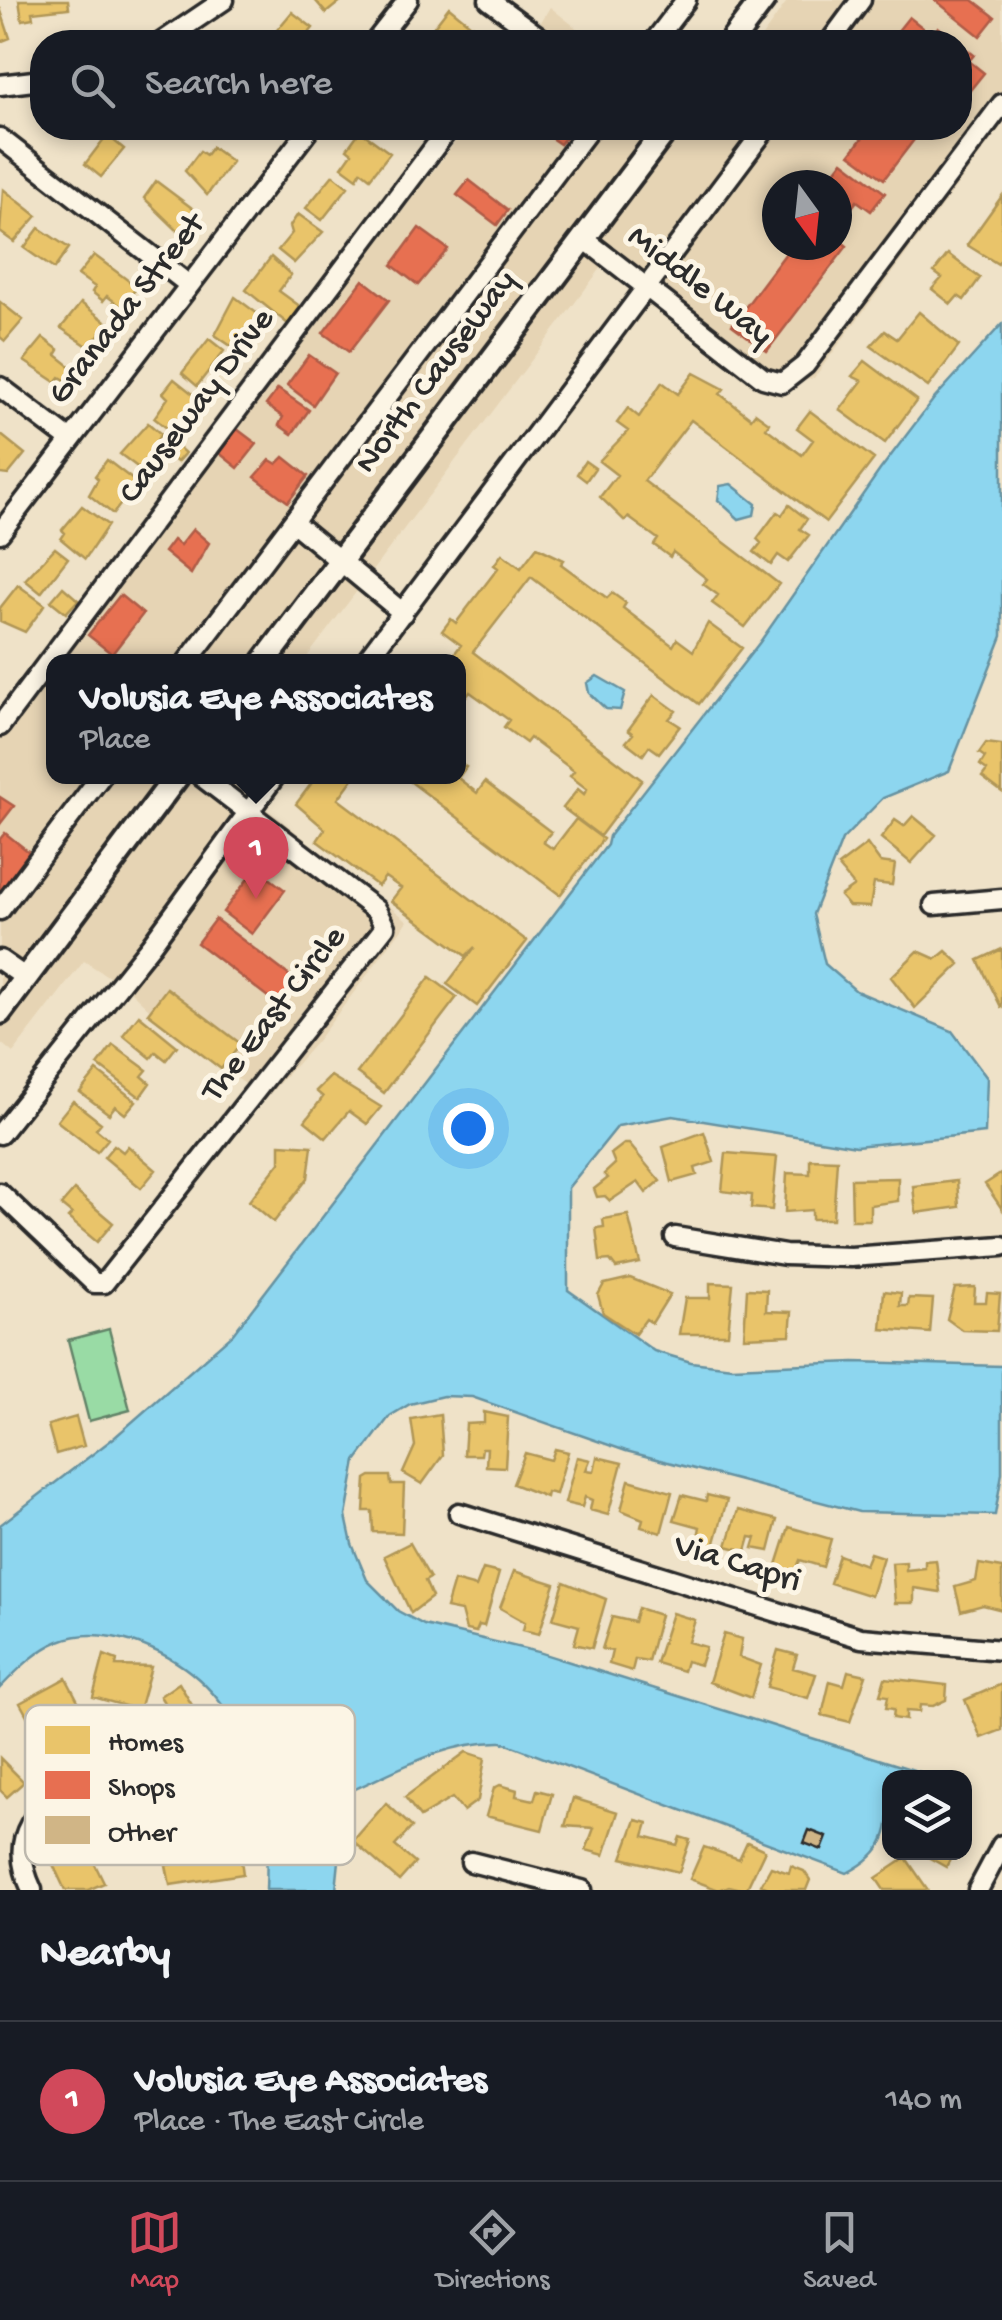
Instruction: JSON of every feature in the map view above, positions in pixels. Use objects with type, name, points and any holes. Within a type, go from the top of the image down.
[{"type":"main road","points":[[740,30],[763,0]]},
{"type":"main road","name":"North Causeway","points":[[270,654],[656,140]]},
{"type":"main road","points":[[0,1012],[172,784]]},
{"type":"street","points":[[180,30],[224,0]]},
{"type":"street","points":[[384,30],[408,0]]},
{"type":"street","points":[[489,0],[528,30]]},
{"type":"street","points":[[663,30],[686,0]]},
{"type":"street","points":[[839,30],[861,0]]},
{"type":"street","points":[[0,85],[30,81]]},
{"type":"street","name":"Middle Way","points":[[583,238],[763,378],[782,383],[804,366],[1002,104]]},
{"type":"street","points":[[0,138],[189,284]]},
{"type":"street","name":"Granada Street","points":[[0,533],[301,140]]},
{"type":"street","name":"Causeway Drive","points":[[54,654],[440,140]]},
{"type":"street","points":[[193,654],[581,140]]},
{"type":"street","points":[[371,654],[757,140]]},
{"type":"street","points":[[0,387],[69,440]]},
{"type":"street","points":[[292,522],[403,613]]},
{"type":"street","name":"Causeway Drive","points":[[0,726],[46,665]]},
{"type":"street","points":[[0,910],[95,784]]},
{"type":"street","name":"The East Circle","points":[[0,1193],[94,1283],[104,1283],[385,926],[376,910],[212,784]]},
{"type":"street","points":[[0,1134],[151,945],[269,784]]},
{"type":"street","points":[[934,905],[1002,899]]},
{"type":"street","points":[[0,960],[26,978]]},
{"type":"street","points":[[675,1237],[785,1255],[851,1256],[1002,1246]]},
{"type":"street","name":"Via Capri","points":[[459,1513],[861,1638],[1002,1650]]},
{"type":"street","points":[[25,1831],[19,1848],[20,1866],[32,1890]]},
{"type":"street","points":[[978,1890],[1002,1846]]},
{"type":"street","points":[[471,1862],[582,1890]]},
{"type":"shaded area","points":[[788,0],[1002,0],[1002,125],[814,378],[777,388],[614,251],[309,654],[281,654],[669,140],[972,140],[972,30],[767,30]]},
{"type":"shaded area","points":[[550,7],[579,30],[536,30]]},
{"type":"shaded area","points":[[457,140],[648,140],[258,654],[63,654]]},
{"type":"shaded area","points":[[46,676],[46,784],[162,784],[0,998],[0,738]]},
{"type":"shaded area","points":[[183,784],[235,784],[408,921],[317,1041],[266,1098],[185,1043],[128,989],[84,961],[13,1053],[0,1042],[0,1026]]},
{"type":"green space","points":[[109,1329],[130,1410],[89,1421],[68,1340]]},
{"type":"water","points":[[1002,324],[1002,636],[949,771],[883,798],[842,840],[813,914],[825,964],[856,991],[952,1031],[987,1078],[985,1133],[856,1146],[673,1116],[618,1126],[568,1188],[568,1290],[654,1351],[691,1362],[732,1367],[854,1362],[1002,1366],[1002,1473],[995,1515],[859,1512],[626,1451],[472,1397],[443,1396],[410,1404],[390,1416],[356,1461],[346,1516],[352,1544],[367,1580],[398,1611],[424,1625],[538,1652],[914,1770],[882,1770],[881,1845],[847,1873],[502,1742],[441,1752],[355,1789],[355,1705],[222,1705],[201,1681],[171,1659],[111,1637],[75,1636],[59,1641],[30,1659],[0,1688],[0,1525],[115,1437],[233,1334],[760,642],[933,400]]},
{"type":"water","points":[[731,484],[756,504],[754,515],[739,519],[718,500],[720,486]]},
{"type":"water","points":[[597,676],[625,692],[620,710],[606,709],[589,693],[587,683]]},
{"type":"water","points":[[266,1865],[339,1865],[336,1890],[266,1890]]},
{"type":"building: Homes","points":[[19,0],[68,0],[69,8],[32,12],[33,18],[22,20]]},
{"type":"building: Homes","points":[[315,0],[342,0],[326,13]]},
{"type":"building: Homes","points":[[449,7],[477,30],[433,30]]},
{"type":"building: Homes","points":[[0,8],[10,38],[0,42]]},
{"type":"building: Homes","points":[[292,12],[313,28],[311,30],[277,30]]},
{"type":"building: Homes","points":[[103,140],[113,140],[124,149],[101,177],[85,164]]},
{"type":"building: Homes","points":[[354,140],[372,140],[390,153],[370,178],[361,171],[357,178],[342,167],[352,153],[347,149]]},
{"type":"building: Homes","points":[[212,147],[232,162],[207,195],[185,171],[200,151],[206,155]]},
{"type":"building: Homes","points":[[333,175],[348,187],[322,220],[306,208]]},
{"type":"building: Homes","points":[[156,181],[196,211],[197,216],[179,232],[144,198]]},
{"type":"building: Homes","points":[[3,189],[37,216],[14,242],[0,232]]},
{"type":"building: Homes","points":[[1002,196],[1002,258],[998,264],[967,245]]},
{"type":"building: Homes","points":[[298,214],[323,232],[294,263],[278,250],[292,233],[290,226]]},
{"type":"building: Homes","points":[[39,228],[69,248],[54,269],[24,248]]},
{"type":"building: Homes","points":[[948,254],[980,278],[964,300],[958,296],[951,304],[932,289],[942,278],[934,272]]},
{"type":"building: Homes","points":[[94,255],[137,287],[122,307],[107,296],[103,301],[92,292],[95,287],[78,275]]},
{"type":"building: Homes","points":[[271,257],[291,275],[279,291],[301,307],[288,324],[246,290]]},
{"type":"building: Homes","points":[[235,297],[266,320],[256,333],[248,326],[231,346],[215,335]]},
{"type":"building: Homes","points":[[0,302],[23,320],[5,341],[0,337]]},
{"type":"building: Homes","points":[[81,303],[108,323],[89,347],[61,328]]},
{"type":"building: Homes","points":[[919,312],[959,346],[928,387],[871,346],[885,331],[897,339]]},
{"type":"building: Homes","points":[[43,338],[75,370],[67,381],[60,377],[56,382],[24,361]]},
{"type":"building: Homes","points":[[209,339],[224,351],[197,386],[182,373]]},
{"type":"building: Homes","points":[[865,361],[917,400],[885,443],[840,410],[862,381],[852,376]]},
{"type":"building: Homes","points":[[694,373],[724,389],[720,394],[751,418],[755,413],[769,423],[766,428],[802,455],[813,440],[797,428],[810,411],[874,459],[826,522],[691,420],[644,481],[779,584],[745,627],[712,603],[718,595],[703,584],[707,579],[673,552],[670,557],[654,545],[658,539],[628,517],[625,521],[600,497],[617,475],[599,461],[628,431],[617,423],[628,408],[639,417],[662,382],[678,394]]},
{"type":"building: Homes","points":[[174,379],[203,402],[177,436],[154,418],[168,398],[163,393]]},
{"type":"building: Homes","points":[[148,423],[161,434],[155,443],[159,446],[154,459],[144,472],[120,454]]},
{"type":"building: Homes","points":[[0,434],[25,454],[8,475],[0,474]]},
{"type":"building: Homes","points":[[170,440],[185,453],[177,462],[162,450]]},
{"type":"building: Homes","points":[[107,460],[137,483],[113,514],[89,495],[98,479],[95,476]]},
{"type":"building: Homes","points":[[585,461],[595,468],[586,481],[577,474]]},
{"type":"building: Homes","points":[[789,505],[807,519],[800,529],[809,535],[788,562],[778,555],[771,565],[754,552],[761,543],[757,539],[777,512],[782,515]]},
{"type":"building: Homes","points":[[82,506],[108,525],[85,559],[61,539],[65,533],[62,530]]},
{"type":"building: Homes","points":[[537,547],[564,560],[561,564],[607,598],[612,593],[626,603],[623,608],[673,646],[677,639],[693,651],[708,623],[742,648],[699,704],[531,577],[473,652],[642,780],[600,836],[563,808],[578,789],[584,794],[587,789],[570,776],[574,771],[530,738],[526,743],[504,727],[509,720],[470,692],[466,695],[466,654],[454,654],[461,645],[442,631],[451,619],[456,623],[498,568],[494,565],[502,554],[521,568]]},
{"type":"building: Homes","points":[[55,548],[68,558],[41,593],[25,580]]},
{"type":"building: Homes","points":[[18,585],[45,605],[25,632],[0,621],[0,608]]},
{"type":"building: Homes","points":[[63,587],[78,600],[66,613],[51,601]]},
{"type":"building: Homes","points":[[654,695],[676,711],[669,719],[680,726],[659,753],[649,746],[643,755],[626,742],[633,734],[628,730]]},
{"type":"building: Homes","points":[[986,743],[1002,745],[1002,792],[982,777],[987,770],[980,765],[985,757],[979,753]]},
{"type":"building: Homes","points":[[485,782],[551,832],[543,842],[553,849],[576,819],[603,839],[560,895],[414,784],[466,784],[477,793]]},
{"type":"building: Homes","points":[[311,784],[349,784],[338,799],[527,941],[477,1006],[447,984],[475,947],[466,956],[391,901],[401,888],[385,877],[378,886],[317,841],[325,829],[296,804]]},
{"type":"building: Homes","points":[[913,816],[936,835],[911,863],[881,838],[895,820],[904,826]]},
{"type":"building: Homes","points":[[867,844],[880,862],[895,864],[892,885],[874,883],[870,907],[849,906],[840,896],[854,886],[838,866]]},
{"type":"building: Homes","points":[[1002,949],[1002,1007],[1001,1007],[978,960]]},
{"type":"building: Homes","points":[[918,951],[936,959],[946,951],[960,964],[915,1008],[891,977]]},
{"type":"building: Homes","points":[[430,977],[457,997],[384,1093],[357,1073]]},
{"type":"building: Homes","points":[[167,988],[241,1044],[221,1069],[148,1013]]},
{"type":"building: Homes","points":[[139,1015],[177,1046],[166,1060],[156,1052],[151,1058],[123,1035]]},
{"type":"building: Homes","points":[[113,1045],[147,1070],[142,1076],[150,1083],[140,1097],[98,1065]]},
{"type":"building: Homes","points":[[97,1071],[136,1101],[125,1114],[115,1106],[109,1114],[80,1092]]},
{"type":"building: Homes","points":[[331,1076],[381,1107],[367,1124],[349,1111],[326,1138],[305,1121],[323,1097],[316,1091]]},
{"type":"building: Homes","points":[[73,1101],[101,1123],[96,1129],[108,1139],[97,1152],[57,1121]]},
{"type":"building: Homes","points":[[704,1132],[714,1162],[695,1168],[697,1175],[672,1182],[663,1147]]},
{"type":"building: Homes","points":[[280,1144],[312,1146],[308,1178],[274,1222],[249,1201],[280,1162]]},
{"type":"building: Homes","points":[[629,1144],[660,1181],[646,1193],[638,1182],[610,1201],[605,1196],[597,1197],[594,1189],[608,1178],[604,1174],[615,1164],[611,1154]]},
{"type":"building: Homes","points":[[114,1145],[123,1152],[128,1146],[156,1170],[141,1188],[104,1157]]},
{"type":"building: Homes","points":[[726,1153],[777,1157],[772,1210],[751,1208],[752,1195],[722,1191]]},
{"type":"building: Homes","points":[[810,1159],[837,1160],[833,1219],[812,1219],[812,1210],[785,1212],[787,1173],[810,1174]]},
{"type":"building: Homes","points":[[1002,1173],[1002,1209],[985,1184]]},
{"type":"building: Homes","points":[[898,1178],[898,1201],[870,1205],[870,1220],[852,1220],[851,1179]]},
{"type":"building: Homes","points":[[957,1181],[959,1207],[916,1213],[913,1186]]},
{"type":"building: Homes","points":[[74,1190],[113,1223],[97,1242],[68,1218],[72,1214],[61,1205]]},
{"type":"building: Homes","points":[[628,1215],[640,1263],[616,1268],[610,1260],[600,1261],[596,1228],[604,1227],[603,1219]]},
{"type":"building: Homes","points":[[630,1278],[670,1294],[652,1323],[646,1319],[635,1334],[603,1313],[598,1295],[604,1284]]},
{"type":"building: Homes","points":[[710,1283],[733,1284],[728,1334],[679,1334],[685,1298],[710,1298]]},
{"type":"building: Homes","points":[[975,1287],[974,1302],[986,1302],[987,1293],[1000,1294],[997,1331],[962,1330],[947,1319],[955,1288]]},
{"type":"building: Homes","points":[[747,1289],[767,1290],[766,1311],[792,1312],[790,1335],[744,1337]]},
{"type":"building: Homes","points":[[884,1291],[901,1293],[900,1306],[908,1306],[909,1298],[933,1299],[930,1333],[881,1329]]},
{"type":"building: Homes","points":[[484,1412],[508,1417],[505,1467],[486,1466],[487,1448],[482,1448],[481,1455],[464,1455],[466,1424],[484,1423]]},
{"type":"building: Homes","points":[[440,1414],[443,1455],[422,1484],[403,1473],[415,1446],[411,1419]]},
{"type":"building: Homes","points":[[76,1417],[84,1446],[56,1454],[48,1425]]},
{"type":"building: Homes","points":[[555,1449],[568,1452],[556,1494],[547,1492],[546,1497],[513,1484],[525,1453],[551,1460]]},
{"type":"building: Homes","points":[[577,1457],[590,1460],[586,1470],[594,1471],[597,1457],[622,1463],[608,1515],[590,1510],[592,1500],[585,1497],[582,1507],[565,1503]]},
{"type":"building: Homes","points":[[390,1476],[391,1484],[404,1484],[402,1533],[373,1532],[372,1511],[364,1511],[366,1479]]},
{"type":"building: Homes","points":[[629,1480],[672,1492],[661,1533],[641,1527],[643,1519],[621,1510]]},
{"type":"building: Homes","points":[[682,1495],[706,1501],[707,1495],[727,1500],[714,1546],[697,1542],[700,1527],[674,1520]]},
{"type":"building: Homes","points":[[738,1510],[777,1520],[769,1551],[753,1548],[756,1538],[750,1537],[746,1551],[727,1546]]},
{"type":"building: Homes","points":[[789,1527],[831,1539],[823,1567],[800,1560],[795,1573],[776,1568]]},
{"type":"building: Homes","points":[[410,1543],[430,1578],[425,1581],[432,1597],[411,1613],[384,1556]]},
{"type":"building: Homes","points":[[870,1553],[883,1557],[871,1596],[830,1583],[839,1555],[865,1565]]},
{"type":"building: Homes","points":[[936,1560],[940,1592],[914,1588],[914,1603],[895,1603],[892,1563],[906,1562],[906,1570],[925,1568],[925,1561]]},
{"type":"building: Homes","points":[[979,1564],[1002,1568],[1002,1610],[983,1605],[961,1611],[955,1587],[976,1581]]},
{"type":"building: Homes","points":[[483,1569],[499,1573],[484,1626],[479,1625],[476,1632],[466,1630],[461,1611],[446,1608],[454,1581],[476,1587]]},
{"type":"building: Homes","points":[[514,1571],[555,1584],[539,1634],[523,1630],[525,1622],[500,1608]]},
{"type":"building: Homes","points":[[564,1582],[606,1599],[592,1648],[574,1644],[579,1626],[553,1619]]},
{"type":"building: Homes","points":[[638,1608],[660,1615],[648,1661],[635,1659],[632,1671],[609,1664],[612,1651],[602,1649],[612,1617],[634,1622]]},
{"type":"building: Homes","points":[[672,1613],[695,1620],[688,1642],[706,1647],[700,1665],[686,1661],[683,1671],[656,1663]]},
{"type":"building: Homes","points":[[724,1634],[742,1639],[739,1657],[761,1665],[751,1698],[709,1682]]},
{"type":"building: Homes","points":[[778,1650],[797,1655],[793,1668],[816,1674],[808,1698],[767,1687]]},
{"type":"building: Homes","points":[[104,1655],[117,1660],[116,1666],[151,1667],[140,1705],[121,1705],[93,1697]]},
{"type":"building: Homes","points":[[848,1671],[866,1675],[850,1722],[822,1715],[830,1681],[844,1685]]},
{"type":"building: Homes","points":[[66,1678],[80,1705],[25,1705],[25,1712],[20,1703]]},
{"type":"building: Homes","points":[[885,1678],[947,1685],[946,1700],[933,1706],[920,1705],[919,1712],[906,1711],[906,1720],[893,1718],[894,1709],[886,1708],[888,1696],[880,1695]]},
{"type":"building: Homes","points":[[179,1683],[192,1705],[165,1705],[160,1696]]},
{"type":"building: Homes","points":[[1002,1684],[1002,1730],[981,1738],[965,1700]]},
{"type":"building: Homes","points":[[466,1752],[485,1758],[478,1800],[463,1811],[452,1798],[420,1817],[405,1797]]},
{"type":"building: Homes","points":[[0,1758],[24,1782],[7,1797],[0,1790]]},
{"type":"building: Homes","points":[[500,1785],[517,1790],[516,1796],[534,1800],[537,1790],[552,1794],[542,1830],[486,1816],[494,1788]]},
{"type":"building: Homes","points":[[573,1798],[618,1812],[604,1855],[586,1850],[594,1828],[565,1826]]},
{"type":"building: Homes","points":[[386,1803],[412,1827],[395,1846],[415,1863],[399,1881],[355,1839]]},
{"type":"building: Homes","points":[[636,1820],[648,1823],[644,1836],[677,1845],[680,1837],[690,1840],[679,1872],[622,1858]]},
{"type":"building: Homes","points":[[747,1842],[765,1850],[746,1890],[729,1886],[719,1890],[690,1879],[704,1847],[739,1859]]},
{"type":"building: Homes","points":[[907,1860],[928,1890],[884,1890],[876,1878]]},
{"type":"building: Homes","points":[[53,1865],[95,1865],[104,1883],[88,1890],[65,1890]]},
{"type":"building: Homes","points":[[166,1865],[242,1865],[243,1874],[170,1885]]},
{"type":"building: Homes","points":[[791,1866],[804,1871],[810,1880],[806,1890],[773,1890],[761,1885],[771,1867],[789,1873]]},
{"type":"building: Shops","points":[[935,0],[973,0],[995,17],[980,36]]},
{"type":"building: Shops","points":[[909,17],[926,30],[899,30]]},
{"type":"building: Shops","points":[[972,63],[984,73],[972,88]]},
{"type":"building: Shops","points":[[861,140],[914,140],[884,179],[850,154]]},
{"type":"building: Shops","points":[[843,161],[885,193],[871,211],[857,201],[852,207],[852,170],[836,170]]},
{"type":"building: Shops","points":[[469,180],[508,210],[497,225],[457,195]]},
{"type":"building: Shops","points":[[419,228],[448,249],[418,285],[392,265]]},
{"type":"building: Shops","points":[[781,260],[836,260],[767,351],[732,325]]},
{"type":"building: Shops","points":[[363,280],[389,300],[349,352],[323,333]]},
{"type":"building: Shops","points":[[309,355],[335,373],[313,405],[287,385]]},
{"type":"building: Shops","points":[[278,389],[309,410],[292,434],[279,425],[283,417],[266,405]]},
{"type":"building: Shops","points":[[237,429],[257,444],[238,468],[218,452]]},
{"type":"building: Shops","points":[[284,457],[308,476],[288,502],[255,477],[270,460],[277,464]]},
{"type":"building: Shops","points":[[193,529],[209,543],[191,574],[164,552],[173,540],[180,545]]},
{"type":"building: Shops","points":[[120,595],[143,614],[112,654],[88,635]]},
{"type":"building: Shops","points":[[0,797],[14,806],[0,824]]},
{"type":"building: Shops","points":[[5,833],[29,852],[0,893],[0,839]]},
{"type":"building: Shops","points":[[256,868],[285,890],[252,934],[223,912]]},
{"type":"building: Shops","points":[[215,919],[299,983],[281,1007],[197,943]]},
{"type":"building: Other","points":[[809,1830],[827,1837],[822,1850],[804,1843]]},
{"type":"place","name":"Volusia Eye Associates","points":[[256,899]]}]
